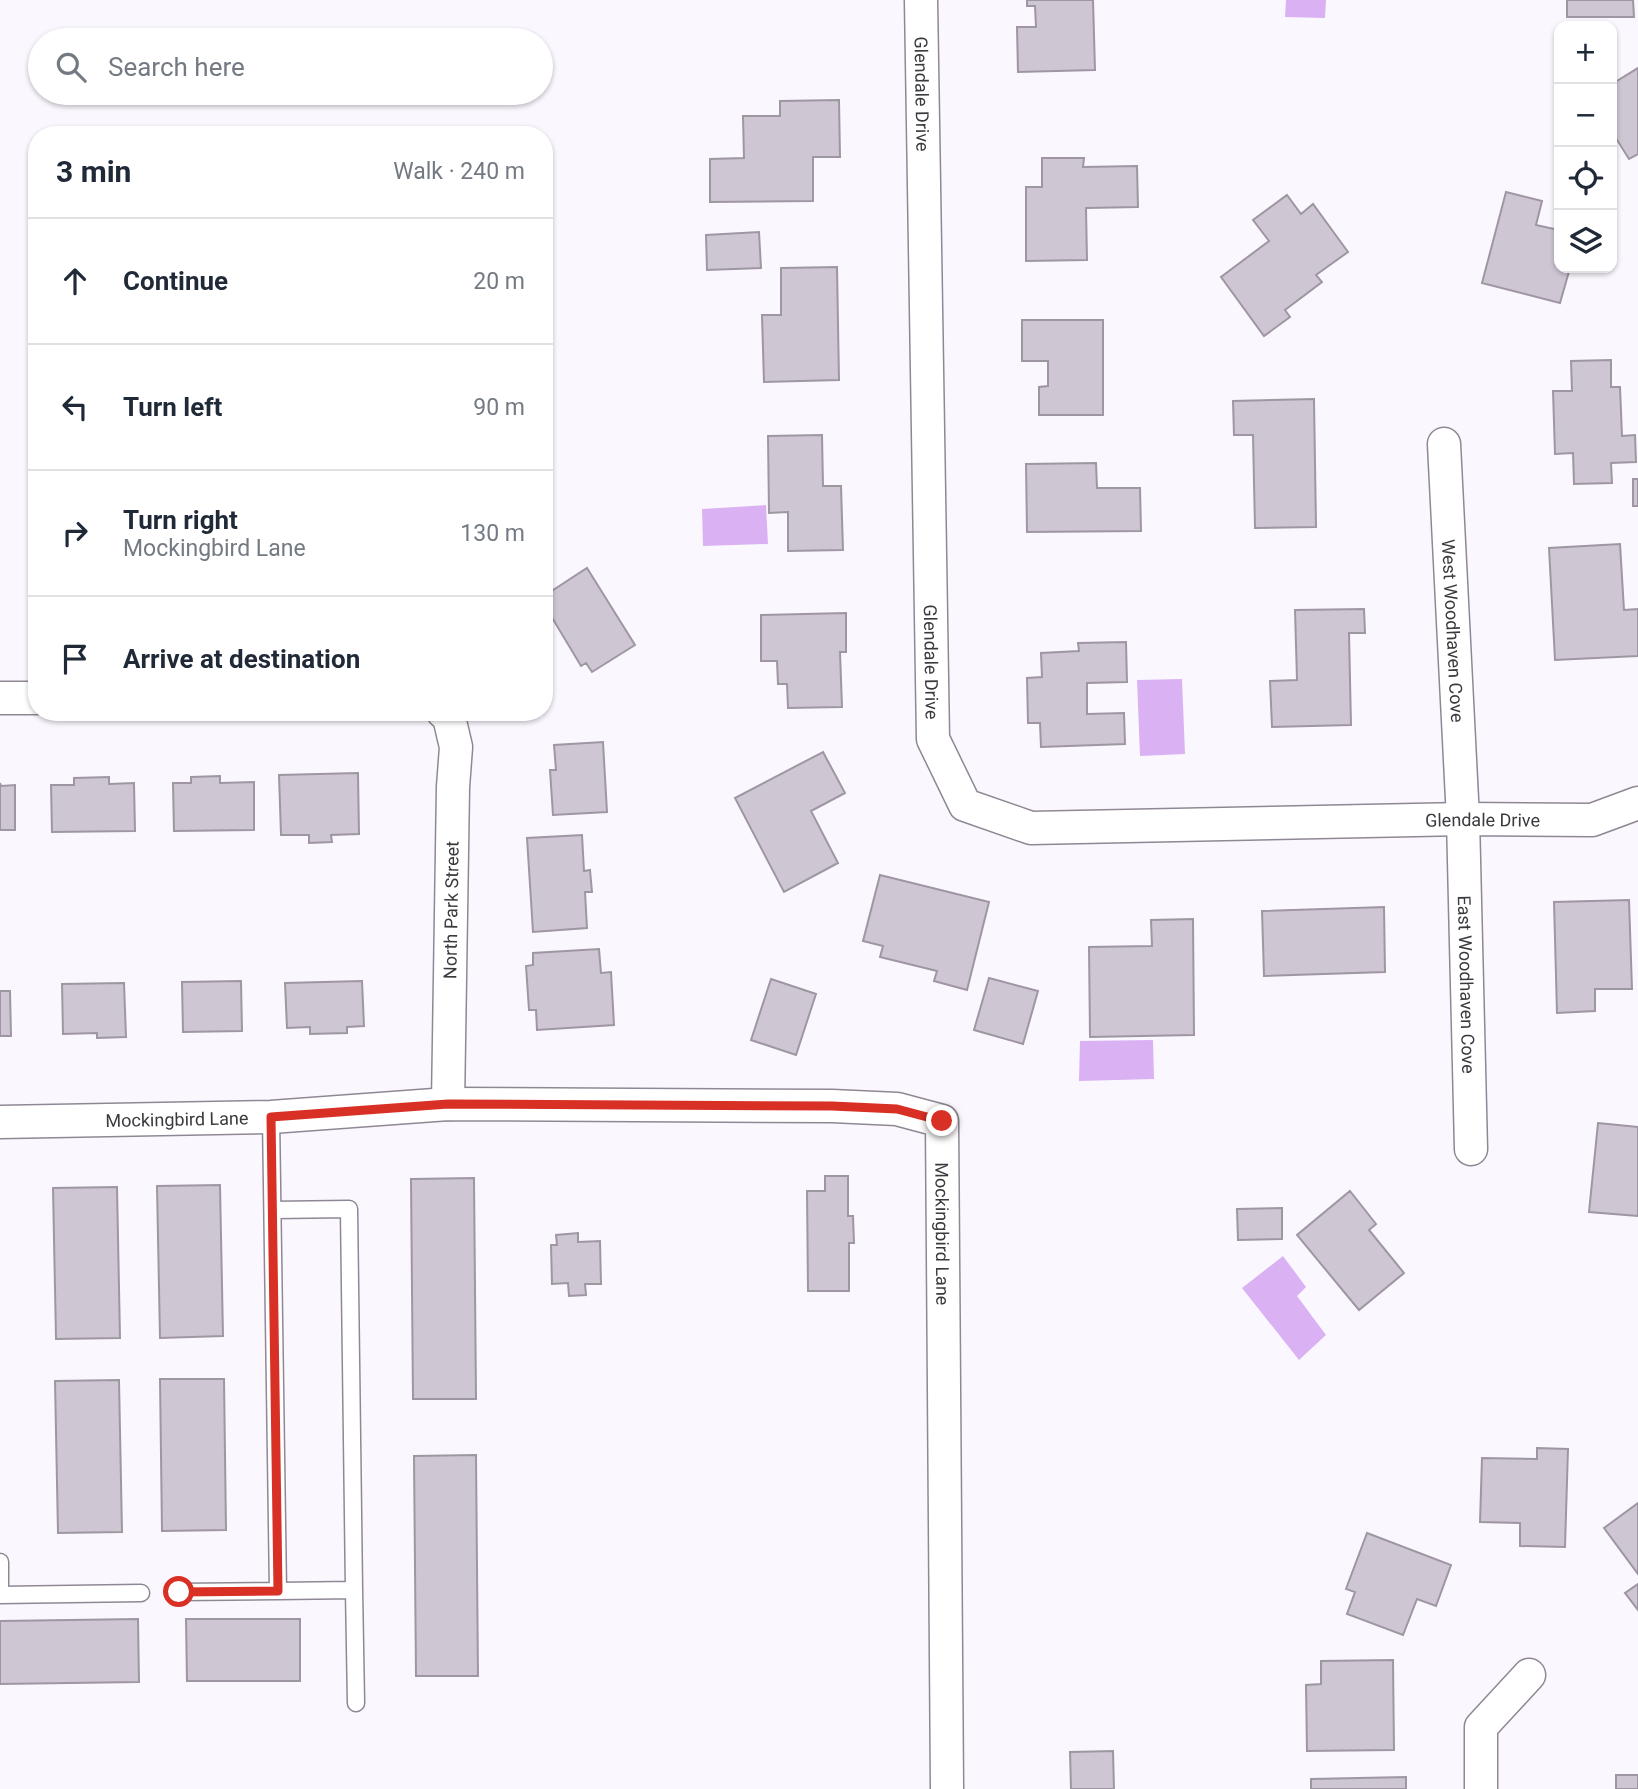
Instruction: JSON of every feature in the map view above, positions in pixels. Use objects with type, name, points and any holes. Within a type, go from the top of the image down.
[{"type":"street","name":"Glendale Drive","points":[[921,0],[933,740],[965,805],[1031,828],[1463,818],[1592,820],[1638,803]]},
{"type":"street","name":"West Woodhaven Cove","points":[[1444,444],[1463,818]]},
{"type":"street","points":[[0,698],[28,698]]},
{"type":"street","name":"North Park Street","points":[[448,1104],[456,747],[450,721]]},
{"type":"street","name":"East Woodhaven Cove","points":[[1463,818],[1471,1149]]},
{"type":"street","name":"Mockingbird Lane","points":[[0,1122],[271,1117],[448,1104],[832,1106],[897,1109],[942,1121],[947,1789]]},
{"type":"street","points":[[1481,1789],[1481,1727],[1529,1675]]},
{"type":"lane","points":[[271,1117],[278,1591]]},
{"type":"lane","points":[[273,1210],[349,1209],[356,1703]]},
{"type":"lane","points":[[0,1562],[1,1595],[141,1593]]},
{"type":"lane","points":[[179,1592],[354,1590]]},
{"type":"shaded area","points":[[1286,0],[1326,0],[1325,18],[1285,17]]},
{"type":"shaded area","points":[[766,505],[768,544],[703,546],[702,509]]},
{"type":"shaded area","points":[[1182,679],[1185,754],[1140,756],[1137,680]]},
{"type":"shaded area","points":[[1153,1040],[1154,1079],[1079,1081],[1080,1041]]},
{"type":"shaded area","points":[[1283,1256],[1306,1287],[1297,1296],[1326,1335],[1299,1360],[1242,1288]]},
{"type":"building","points":[[1027,0],[1093,0],[1095,70],[1018,72],[1017,27],[1036,27],[1035,6],[1027,6]]},
{"type":"building","points":[[1567,0],[1633,0],[1634,17],[1567,17]]},
{"type":"building","points":[[1638,68],[1638,154],[1629,159],[1617,140],[1617,81]]},
{"type":"building","points":[[839,100],[840,157],[813,157],[813,201],[710,202],[710,159],[744,158],[743,116],[780,116],[780,101]]},
{"type":"building","points":[[1042,158],[1084,158],[1083,167],[1137,166],[1138,207],[1086,208],[1087,260],[1026,261],[1026,187],[1042,187]]},
{"type":"building","points":[[1506,192],[1542,201],[1536,225],[1554,229],[1554,273],[1569,273],[1560,303],[1482,283]]},
{"type":"building","points":[[1287,195],[1301,214],[1313,204],[1348,252],[1316,275],[1322,282],[1285,310],[1290,317],[1264,336],[1221,277],[1269,241],[1253,220]]},
{"type":"building","points":[[759,232],[761,268],[707,270],[706,235]]},
{"type":"building","points":[[837,267],[839,380],[764,382],[762,315],[781,315],[781,268]]},
{"type":"building","points":[[1022,320],[1103,320],[1103,415],[1039,415],[1039,387],[1048,386],[1048,361],[1022,361]]},
{"type":"building","points":[[1611,360],[1611,387],[1620,387],[1622,436],[1635,435],[1636,462],[1611,463],[1612,483],[1574,484],[1573,453],[1555,454],[1553,391],[1572,391],[1571,361]]},
{"type":"building","points":[[1314,399],[1316,527],[1255,528],[1253,435],[1234,435],[1233,401]]},
{"type":"building","points":[[822,435],[823,486],[841,486],[843,550],[788,551],[788,512],[769,513],[768,436]]},
{"type":"building","points":[[1096,463],[1097,488],[1140,488],[1141,531],[1027,532],[1026,464]]},
{"type":"building","points":[[1633,479],[1638,479],[1638,506],[1633,506]]},
{"type":"building","points":[[1620,544],[1624,610],[1638,609],[1638,656],[1555,660],[1549,548]]},
{"type":"building","points":[[587,568],[635,645],[592,672],[586,663],[581,666],[553,619],[553,590]]},
{"type":"building","points":[[1364,609],[1365,633],[1349,633],[1351,725],[1272,727],[1270,681],[1297,680],[1295,610]]},
{"type":"building","points":[[846,613],[846,652],[840,652],[842,707],[788,708],[787,684],[778,684],[777,661],[761,661],[761,615]]},
{"type":"building","points":[[1126,642],[1127,682],[1087,683],[1087,714],[1124,713],[1125,744],[1041,747],[1040,723],[1028,723],[1027,678],[1042,677],[1041,653],[1079,651],[1078,643]]},
{"type":"building","points":[[603,742],[607,812],[553,815],[550,770],[556,770],[554,745]]},
{"type":"building","points":[[823,752],[845,793],[811,811],[838,863],[784,892],[735,798]]},
{"type":"building","points":[[358,773],[359,834],[331,835],[332,842],[309,843],[309,835],[281,835],[279,775]]},
{"type":"building","points":[[220,776],[220,783],[254,782],[254,830],[174,831],[173,783],[191,783],[191,777]]},
{"type":"building","points":[[109,777],[109,784],[134,783],[135,831],[52,832],[51,785],[74,785],[74,778]]},
{"type":"building","points":[[0,783],[1,786],[15,785],[15,830],[0,830]]},
{"type":"building","points":[[582,835],[584,871],[590,870],[592,892],[585,892],[587,928],[533,932],[527,838]]},
{"type":"building","points":[[880,875],[989,902],[967,990],[934,981],[937,971],[880,957],[883,946],[863,941]]},
{"type":"building","points":[[1629,900],[1632,989],[1595,989],[1595,1011],[1557,1013],[1554,902]]},
{"type":"building","points":[[1384,907],[1385,972],[1264,976],[1262,911]]},
{"type":"building","points":[[1193,919],[1194,1035],[1090,1037],[1089,947],[1152,946],[1151,920]]},
{"type":"building","points":[[599,949],[601,973],[611,972],[614,1025],[537,1030],[536,1010],[529,1010],[526,966],[533,965],[533,953]]},
{"type":"building","points":[[989,978],[1038,991],[1023,1044],[974,1030]]},
{"type":"building","points":[[771,979],[816,994],[796,1055],[751,1040]]},
{"type":"building","points":[[241,981],[242,1031],[183,1032],[182,982]]},
{"type":"building","points":[[362,981],[364,1026],[347,1027],[347,1033],[310,1034],[310,1027],[287,1028],[285,983]]},
{"type":"building","points":[[124,983],[126,1037],[97,1038],[97,1033],[63,1034],[62,984]]},
{"type":"building","points":[[0,991],[10,991],[11,1036],[0,1036]]},
{"type":"building","points":[[1598,1123],[1638,1127],[1638,1216],[1589,1212]]},
{"type":"building","points":[[825,1176],[848,1176],[848,1216],[853,1216],[854,1243],[849,1243],[849,1291],[808,1291],[807,1191],[825,1191]]},
{"type":"building","points":[[474,1178],[476,1399],[413,1399],[411,1179]]},
{"type":"building","points":[[220,1185],[223,1336],[160,1338],[157,1186]]},
{"type":"building","points":[[117,1187],[120,1338],[56,1339],[53,1188]]},
{"type":"building","points":[[1350,1191],[1376,1224],[1369,1230],[1404,1273],[1359,1310],[1297,1235]]},
{"type":"building","points":[[1282,1208],[1282,1239],[1238,1240],[1237,1209]]},
{"type":"building","points":[[578,1233],[578,1242],[600,1241],[601,1284],[585,1284],[586,1295],[569,1296],[568,1283],[552,1284],[551,1245],[557,1245],[556,1235]]},
{"type":"building","points":[[160,1379],[224,1379],[226,1530],[162,1531]]},
{"type":"building","points":[[119,1380],[122,1532],[58,1533],[55,1381]]},
{"type":"building","points":[[1537,1448],[1568,1449],[1565,1547],[1520,1546],[1520,1523],[1480,1522],[1482,1458],[1537,1459]]},
{"type":"building","points":[[476,1455],[478,1676],[416,1676],[414,1456]]},
{"type":"building","points":[[1638,1503],[1638,1574],[1604,1528]]},
{"type":"building","points":[[1367,1533],[1451,1565],[1436,1606],[1417,1599],[1403,1635],[1347,1614],[1355,1592],[1346,1589]]},
{"type":"building","points":[[1638,1584],[1638,1610],[1625,1593]]},
{"type":"building","points":[[138,1619],[139,1682],[0,1684],[0,1621]]},
{"type":"building","points":[[186,1619],[300,1619],[300,1681],[187,1681]]},
{"type":"building","points":[[1393,1660],[1394,1750],[1307,1751],[1306,1685],[1321,1684],[1321,1661]]},
{"type":"building","points":[[1113,1751],[1114,1789],[1071,1789],[1070,1752]]},
{"type":"building","points":[[1616,1775],[1638,1775],[1638,1789],[1616,1789]]},
{"type":"building","points":[[1406,1777],[1406,1789],[1311,1789],[1311,1779]]},
{"type":"route","points":[[179,1592],[278,1591],[271,1117],[448,1104],[832,1106],[897,1109],[942,1121]]}]
